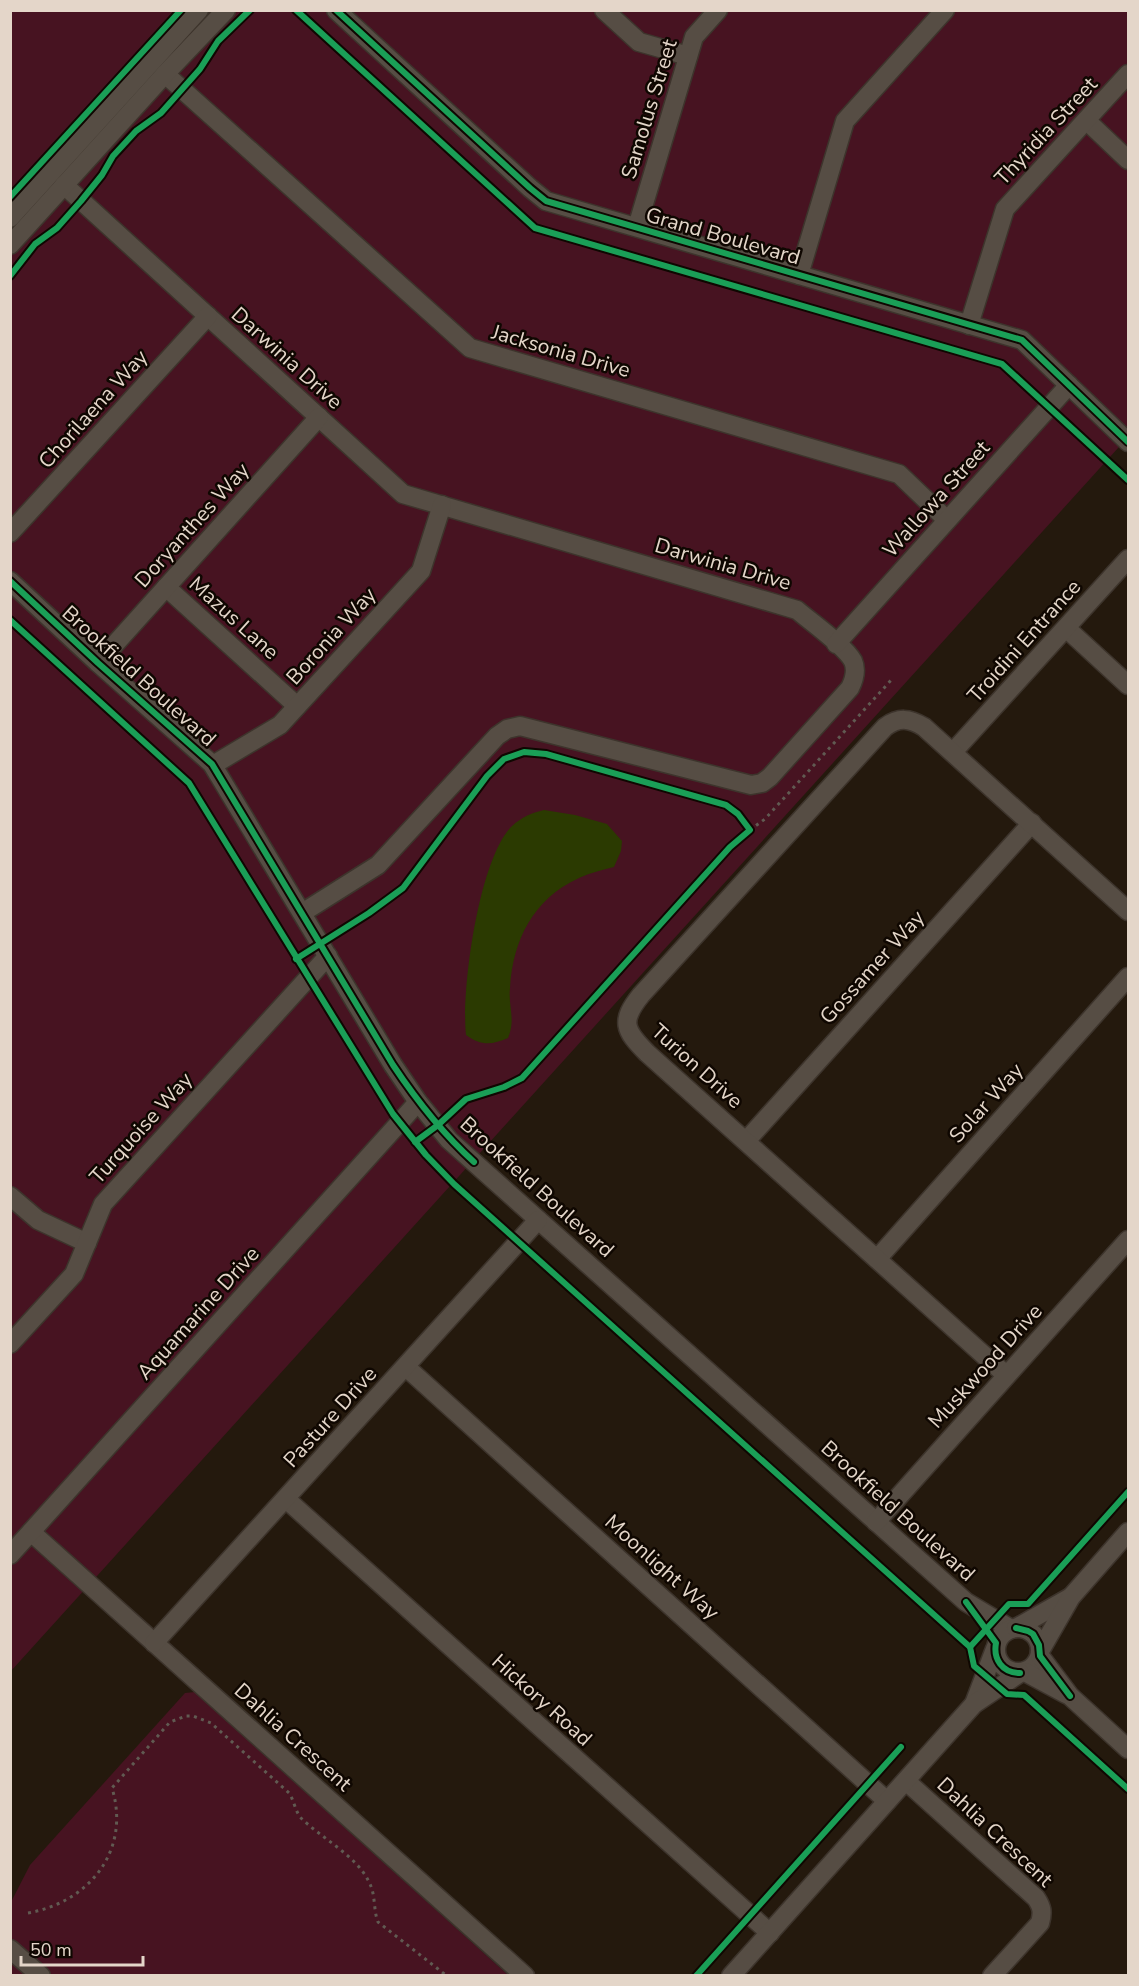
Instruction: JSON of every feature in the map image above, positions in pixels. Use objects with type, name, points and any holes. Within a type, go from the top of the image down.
[{"type":"street","points":[[10,218],[199,10]]},
{"type":"street","points":[[10,245],[226,10]]},
{"type":"street","name":"Grand Boulevard","points":[[336,10],[546,201],[1022,340],[1128,442]]},
{"type":"street","points":[[604,10],[639,42],[688,56]]},
{"type":"street","name":"Samolus Street","points":[[637,227],[694,37],[718,10]]},
{"type":"street","points":[[799,275],[845,121],[945,10]]},
{"type":"street","name":"Jacksonia Drive","points":[[165,74],[470,348],[899,474],[947,520]]},
{"type":"street","name":"Thyridia Street","points":[[969,325],[1005,209],[1128,74]]},
{"type":"street","points":[[1086,121],[1128,160]]},
{"type":"street","name":"Darwinia Drive","points":[[64,185],[403,494],[797,610],[854,662],[855,672],[850,688],[762,783],[751,785],[520,726],[507,729],[497,736],[378,866],[302,913]]},
{"type":"street","name":"Chorilaena Way","points":[[10,533],[208,316]]},
{"type":"street","name":"Wallowa Street","points":[[836,644],[1069,385]]},
{"type":"street","name":"Doryanthes Way","points":[[98,663],[319,417]]},
{"type":"street","name":"Boronia Way","points":[[213,765],[280,725],[421,571],[442,505]]},
{"type":"street","name":"Troidini Entrance","points":[[953,752],[1128,559]]},
{"type":"street","name":"Brookfield Boulevard","points":[[10,581],[213,765],[418,1102],[449,1140],[966,1602],[1014,1628]]},
{"type":"street","name":"Mazus Lane","points":[[166,587],[297,706]]},
{"type":"street","points":[[1066,628],[1128,685]]},
{"type":"street","name":"Turion Drive","points":[[1006,1375],[633,1039],[627,1028],[627,1017],[631,1008],[885,727],[894,720],[906,719],[924,727],[1128,911]]},
{"type":"street","name":"Gossamer Way","points":[[747,1141],[1032,823]]},
{"type":"street","name":"Turquoise Way","points":[[10,1344],[74,1274],[103,1203],[308,978],[324,949]]},
{"type":"street","name":"Solar Way","points":[[877,1259],[1128,977]]},
{"type":"street","name":"Aquamarine Drive","points":[[10,1555],[418,1102]]},
{"type":"street","points":[[13,1202],[38,1220],[87,1243]]},
{"type":"street","name":"Pasture Drive","points":[[154,1643],[538,1220]]},
{"type":"street","name":"Muskwood Drive","points":[[876,1522],[1128,1240]]},
{"type":"street","name":"Moonlight Way","points":[[406,1367],[887,1801]]},
{"type":"street","name":"Hickory Road","points":[[286,1499],[770,1933]]},
{"type":"street","name":"Dahlia Crescent","points":[[31,1532],[525,1976]]},
{"type":"street","points":[[731,1976],[974,1704],[1036,1663],[1071,1597],[1128,1532]]},
{"type":"street","points":[[974,1704],[1000,1636],[1071,1597]]},
{"type":"street","name":"Brookfield Boulevard","points":[[966,1602],[996,1646]]},
{"type":"street","points":[[1014,1628],[1033,1634],[1040,1653],[1070,1696],[1128,1749]]},
{"type":"street","points":[[996,1646],[996,1657],[1002,1667],[1013,1673],[1022,1672],[1070,1696]]},
{"type":"street","name":"Dahlia Crescent","points":[[906,1781],[1036,1898],[1042,1906],[1043,1913],[1040,1923],[992,1976]]},
{"type":"street","points":[[12,1954],[41,1976]]},
{"type":"path","points":[[416,1142],[466,1099],[504,1087],[522,1077],[730,847],[765,819],[893,678]]},
{"type":"path","points":[[296,958],[324,949],[403,888],[487,776],[504,759],[524,752],[546,754],[726,805],[738,814],[750,830]]},
{"type":"path","points":[[290,949],[308,978]]},
{"type":"path","points":[[400,1123],[421,1148]]},
{"type":"path","points":[[28,1913],[57,1905],[75,1896],[89,1884],[103,1866],[112,1848],[118,1822],[117,1805],[112,1788],[170,1722],[193,1716],[211,1723],[289,1793],[299,1815],[358,1867],[369,1880],[374,1894],[378,1922],[447,1976]]},
{"type":"shaded area","points":[[11,11],[1128,11],[1128,437],[11,1671]]},
{"type":"shaded area","points":[[544,810],[575,815],[607,824],[622,841],[621,851],[614,867],[583,876],[563,887],[538,909],[521,938],[512,970],[510,995],[512,1019],[508,1038],[492,1043],[482,1043],[466,1035],[465,1014],[470,958],[482,894],[500,842],[519,820]]},
{"type":"shaded area","points":[[195,1692],[508,1975],[11,1975],[10,1904],[30,1865],[185,1693]]},
{"type":"cycle path","points":[[10,197],[181,10]]},
{"type":"cycle path","points":[[10,276],[35,244],[57,228],[81,201],[102,175],[113,156],[136,131],[161,113],[200,69],[218,41],[250,10]]},
{"type":"cycle path","points":[[296,10],[535,228],[1002,364],[1128,480]]},
{"type":"cycle path","points":[[336,10],[546,201],[1022,340],[1128,442]]},
{"type":"cycle path","points":[[10,581],[212,764],[393,1065],[430,1116],[474,1162]]},
{"type":"cycle path","points":[[10,620],[189,783],[393,1114],[426,1155],[454,1184],[970,1647],[974,1666],[1007,1694],[1024,1695],[1128,1789]]},
{"type":"cycle path","points":[[296,959],[369,913],[403,888],[487,776],[504,759],[524,752],[546,754],[726,805],[738,814],[750,830],[730,847],[522,1078],[504,1087],[466,1099],[438,1125],[415,1142]]},
{"type":"cycle path","points":[[970,1647],[1009,1604],[1028,1604],[1128,1492]]},
{"type":"cycle path","points":[[966,1602],[996,1643],[995,1649],[1000,1664],[1008,1671],[1020,1673]]},
{"type":"cycle path","points":[[1016,1628],[1033,1634],[1039,1645],[1040,1656],[1070,1696]]},
{"type":"cycle path","points":[[696,1976],[901,1747]]}]
